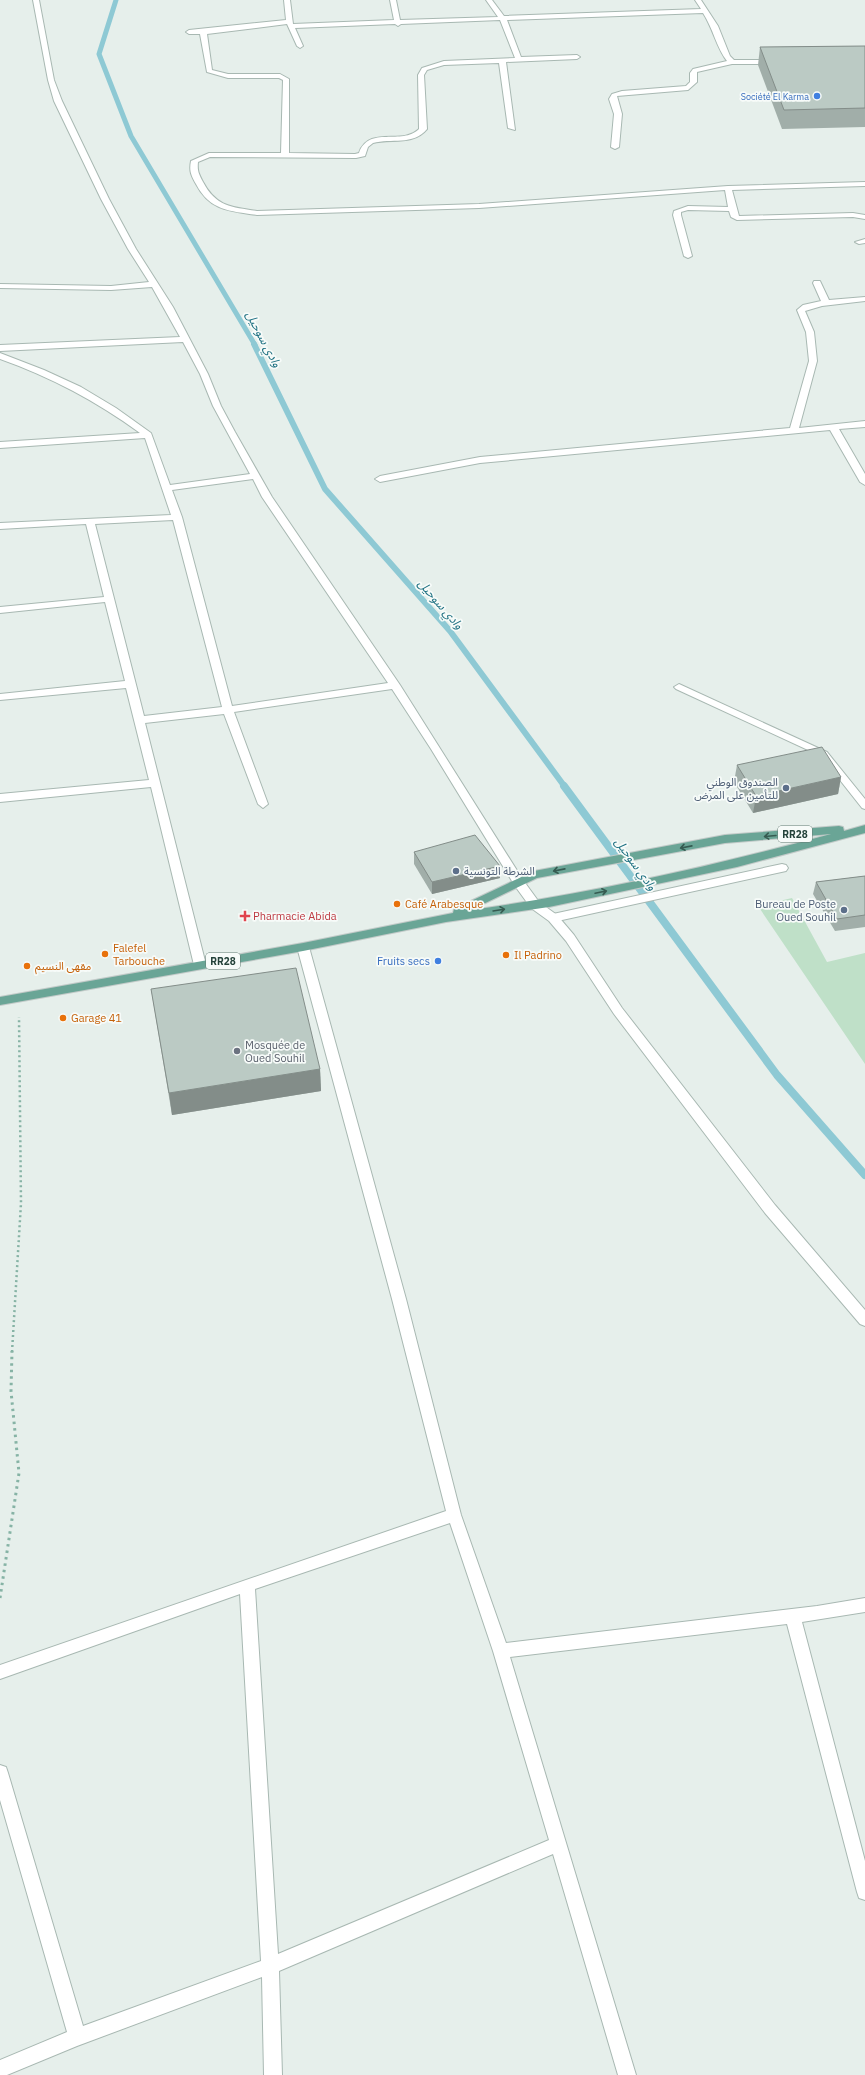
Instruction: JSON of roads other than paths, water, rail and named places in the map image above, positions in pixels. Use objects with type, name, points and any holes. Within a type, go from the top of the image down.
[{"type":"main road","name":"RR28","points":[[446,918],[534,875],[725,840],[865,828]]},
{"type":"main road","name":"RR28","points":[[0,1001],[303,946],[446,918],[549,903],[737,864],[865,828]]},
{"type":"street","points":[[36,0],[51,80],[58,101],[105,199],[185,339],[204,374],[217,406],[272,504],[395,685],[465,793],[519,883],[534,904],[553,918],[570,938],[618,1011],[756,1191],[865,1320]]},
{"type":"street","points":[[286,0],[290,24],[300,46]]},
{"type":"street","points":[[393,0],[398,24]]},
{"type":"street","points":[[489,0],[503,19],[519,60]]},
{"type":"street","points":[[702,0],[698,0],[715,26],[727,56],[732,62]]},
{"type":"street","points":[[188,32],[290,24],[398,24],[704,11]]},
{"type":"street","points":[[203,32],[209,71],[228,76],[280,76],[286,79],[285,155]]},
{"type":"street","points":[[577,57],[444,63],[424,69],[421,75],[423,130],[417,135],[371,141],[365,146],[364,152],[360,155],[203,156],[194,161],[192,171],[206,196],[215,203],[226,208],[257,213],[479,206],[728,188],[865,184]]},
{"type":"street","points":[[502,61],[512,128]]},
{"type":"street","points":[[615,147],[618,114],[613,99],[614,95],[622,93],[688,88],[694,82],[693,73],[695,70],[732,62],[784,62]]},
{"type":"street","points":[[728,188],[735,217],[865,217]]},
{"type":"street","points":[[688,256],[677,215],[678,211],[688,208],[733,209]]},
{"type":"street","points":[[817,283],[826,303]]},
{"type":"street","points":[[0,286],[111,288],[154,284]]},
{"type":"street","points":[[794,431],[813,361],[810,332],[801,310],[826,303],[865,299]]},
{"type":"street","points":[[0,348],[185,339]]},
{"type":"street","points":[[0,356],[28,365],[72,385],[111,407],[148,435],[176,516],[228,710],[264,804]]},
{"type":"street","points":[[380,479],[480,460],[865,424]]},
{"type":"street","points":[[833,427],[865,482]]},
{"type":"street","points":[[0,445],[148,435]]},
{"type":"street","points":[[166,488],[255,476]]},
{"type":"street","points":[[0,526],[176,516]]},
{"type":"street","points":[[90,521],[200,965]]},
{"type":"street","points":[[0,610],[110,599]]},
{"type":"street","points":[[0,697],[131,684]]},
{"type":"street","points":[[140,720],[228,710],[395,685]]},
{"type":"street","points":[[0,798],[155,783]]},
{"type":"street","points":[[553,918],[782,868]]},
{"type":"street","points":[[303,946],[342,1095],[399,1299],[454,1515],[501,1651],[627,2075]]},
{"type":"street","points":[[0,1672],[247,1585],[454,1515]]},
{"type":"street","points":[[247,1585],[270,1966],[273,2075]]},
{"type":"street","points":[[501,1651],[793,1616],[865,1605]]},
{"type":"street","points":[[793,1616],[865,1892]]},
{"type":"street","points":[[0,1773],[77,2037]]},
{"type":"street","points":[[0,2069],[77,2037],[270,1966],[558,1844]]},
{"type":"lane","points":[[679,687],[824,754],[865,806]]},
{"type":"waterway","name":"وادي سوحيل","points":[[116,0],[99,54],[131,136],[255,345]]},
{"type":"waterway","name":"وادي سوحيل","points":[[254,344],[325,489],[450,631],[565,787]]},
{"type":"waterway","name":"وادي سوحيل","points":[[564,786],[777,1075],[865,1175]]},
{"type":"place","name":"Société El Karma","points":[[817,96]]},
{"type":"place","name":"الصندوق الوطني للتأمين على المرض","points":[[786,788]]},
{"type":"place","name":"الشرطة التونسية","points":[[456,871]]},
{"type":"place","name":"Café Arabesque","points":[[397,904]]},
{"type":"place","name":"Bureau de Poste Oued Souhil","points":[[844,910]]},
{"type":"place","name":"Pharmacie Abida","points":[[245,916]]},
{"type":"place","name":"Falefel Tarbouche","points":[[105,954]]},
{"type":"place","name":"Il Padrino","points":[[506,955]]},
{"type":"place","name":"Fruits secs","points":[[438,961]]},
{"type":"place","name":"مقهى النسيم","points":[[27,966]]},
{"type":"place","name":"Garage 41","points":[[63,1018]]},
{"type":"place","name":"Mosquée de Oued Souhil","points":[[237,1051]]}]
